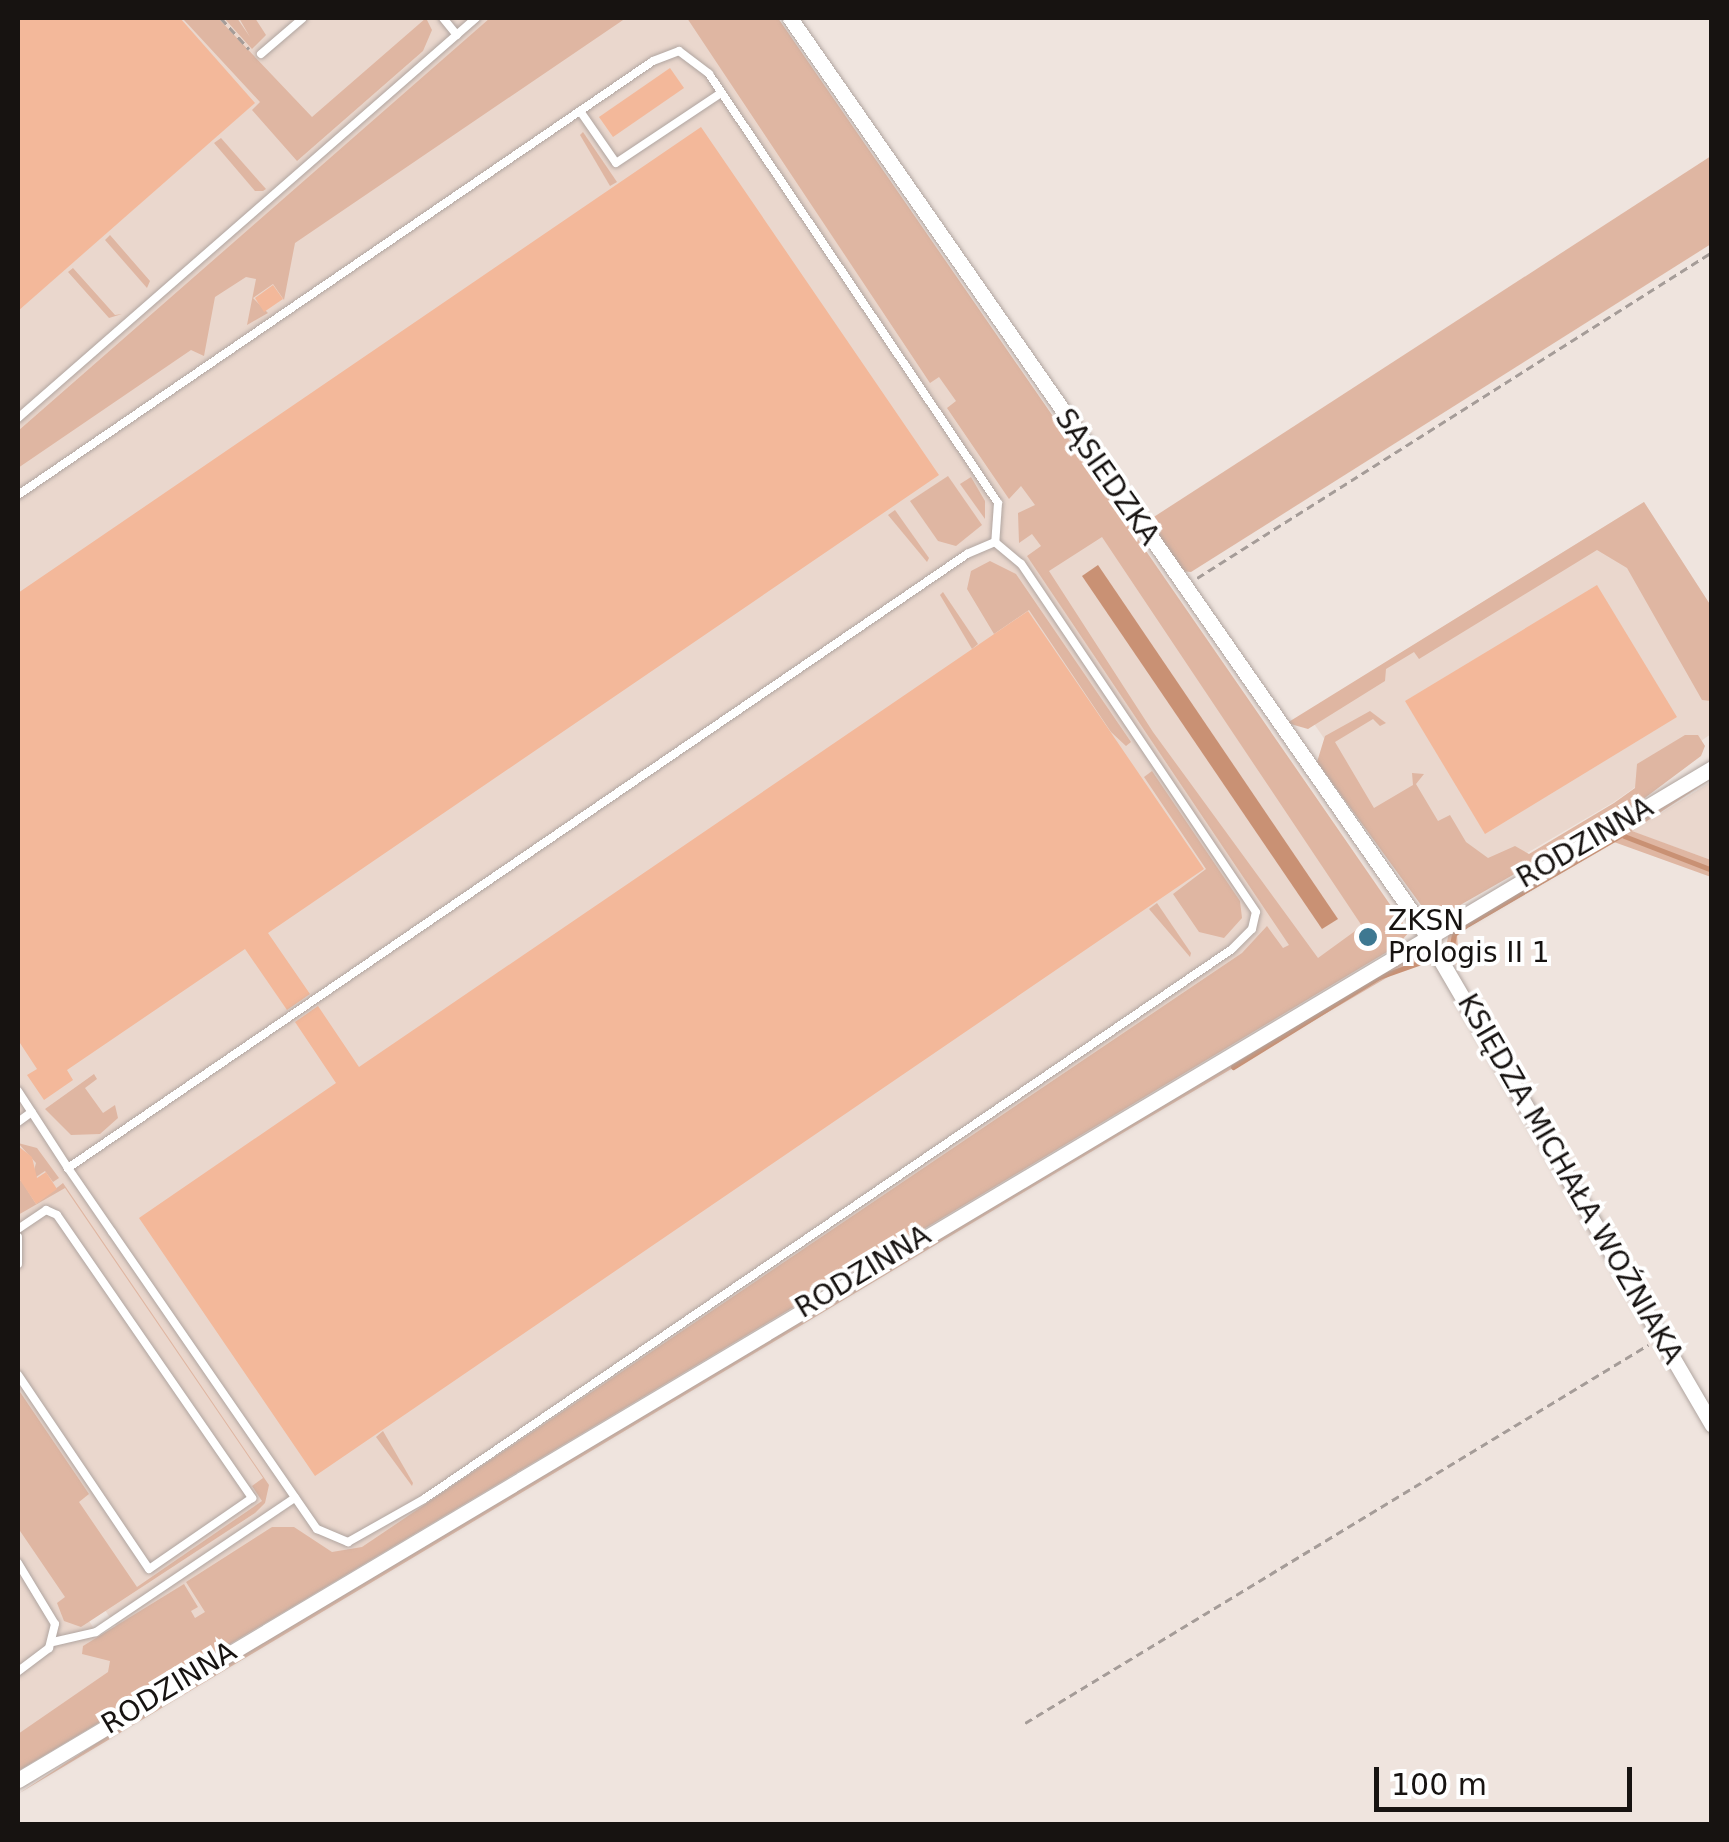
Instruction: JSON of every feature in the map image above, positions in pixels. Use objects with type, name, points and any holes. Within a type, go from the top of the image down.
[{"type":"street","name":"SĄSIEDZKA","points":[[790,18],[1427,934]]},
{"type":"street","name":"RODZINNA","points":[[18,1780],[1427,934],[1712,768]]},
{"type":"street","name":"KSIĘDZA MICHAŁA WOŹNIAKA","points":[[1427,934],[1712,1424]]},
{"type":"lane","points":[[261,54],[303,18]]},
{"type":"lane","points":[[442,18],[458,34]]},
{"type":"lane","points":[[18,418],[476,18]]},
{"type":"lane","points":[[18,495],[672,52],[698,61],[998,503],[995,542]]},
{"type":"lane","points":[[580,111],[616,163],[721,93]]},
{"type":"lane","points":[[68,1168],[951,566],[995,542]]},
{"type":"lane","points":[[18,1091],[294,1498],[325,1536],[348,1542],[361,1537],[1248,935],[1256,918],[1252,901],[1022,564],[995,542]]},
{"type":"lane","points":[[18,1122],[32,1112]]},
{"type":"lane","points":[[18,1229],[46,1210],[57,1215],[252,1498],[149,1569],[18,1375]]},
{"type":"lane","points":[[18,1237],[18,1264]]},
{"type":"lane","points":[[18,1671],[52,1642],[96,1632],[294,1498]]},
{"type":"lane","points":[[18,1563],[54,1618],[52,1642]]},
{"type":"path","points":[[221,18],[257,58],[261,54]]},
{"type":"path","points":[[1183,587],[1712,252]]},
{"type":"path","points":[[1025,1724],[1662,1336]]},
{"type":"shaded area","points":[[18,18],[767,18],[1370,932],[1353,942],[1358,951],[149,1675],[18,1482]]},
{"type":"shaded area","points":[[218,18],[312,117],[426,18],[432,30],[423,51],[297,161],[252,110],[260,102],[184,20]]},
{"type":"shaded area","points":[[224,18],[237,18],[250,37],[239,18],[255,18],[266,35],[252,49]]},
{"type":"shaded area","points":[[490,18],[626,18],[295,243],[284,300],[273,284],[253,298],[268,313],[247,325],[256,279],[246,277],[215,297],[204,356],[191,350],[18,468],[18,431]]},
{"type":"shaded area","points":[[687,18],[778,18],[1409,932],[1397,946],[18,1771],[18,1734],[108,1672],[110,1661],[82,1654],[83,1646],[184,1584],[198,1607],[191,1611],[195,1618],[205,1612],[186,1582],[272,1527],[294,1527],[332,1552],[362,1547],[1242,953],[1267,926],[1283,948],[1289,945],[1027,556],[1041,546],[1032,534],[1019,543],[1018,513],[1035,505],[1021,486],[1009,499],[947,408],[956,401],[939,377],[930,383]],"holes":[[[1102,537],[1362,926],[1318,958],[1153,732],[1049,571]]]},
{"type":"shaded area","points":[[583,132],[617,182],[610,186],[580,135]]},
{"type":"shaded area","points":[[221,138],[266,189],[255,191],[214,143]]},
{"type":"shaded area","points":[[1711,156],[1711,244],[1191,572],[1181,571],[1146,522]]},
{"type":"shaded area","points":[[110,235],[150,281],[147,288],[105,240]]},
{"type":"shaded area","points":[[73,268],[115,315],[122,314],[109,318],[68,272]]},
{"type":"shaded area","points":[[948,476],[982,525],[956,546],[938,541],[910,501]]},
{"type":"shaded area","points":[[971,477],[985,501],[985,519],[960,484]]},
{"type":"shaded area","points":[[1644,502],[1711,606],[1711,734],[1614,802],[1438,905],[1306,712]]},
{"type":"shaded area","points":[[1644,502],[1711,606],[1711,701],[1702,700],[1627,568],[1597,550],[1419,659],[1414,652],[1386,669],[1385,681],[1308,729],[1287,723]]},
{"type":"shaded area","points":[[895,510],[929,558],[927,562],[888,515]]},
{"type":"shaded area","points":[[990,561],[1016,574],[1131,742],[1126,746],[1111,732],[1029,610],[994,634],[967,589],[971,571]]},
{"type":"shaded area","points":[[1098,565],[1338,919],[1322,929],[1082,576]]},
{"type":"shaded area","points":[[943,592],[978,644],[972,649],[940,595]]},
{"type":"shaded area","points":[[1370,711],[1386,723],[1380,726],[1373,719],[1335,742],[1374,808],[1413,785],[1412,773],[1424,774],[1416,784],[1438,821],[1450,815],[1466,842],[1488,858],[1515,846],[1529,854],[1614,803],[1635,788],[1637,764],[1685,735],[1698,735],[1705,746],[1701,756],[1634,806],[1441,916],[1429,916],[1317,762],[1325,736]]},
{"type":"shaded area","points":[[1152,771],[1240,901],[1242,918],[1224,938],[1199,932],[1173,894],[1206,869],[1144,777]]},
{"type":"shaded area","points":[[1711,779],[1632,831],[1711,860],[1711,877],[1614,842],[1457,934],[1459,966],[1453,963],[1446,947],[1449,932]]},
{"type":"shaded area","points":[[1711,782],[1711,860],[1631,831],[1659,814]]},
{"type":"shaded area","points":[[1157,903],[1191,953],[1190,957],[1149,909]]},
{"type":"shaded area","points":[[1418,953],[1433,963],[1410,964],[18,1794],[202,1675]]},
{"type":"shaded area","points":[[94,1074],[97,1079],[85,1088],[103,1113],[115,1105],[118,1118],[100,1134],[71,1135],[45,1109]]},
{"type":"shaded area","points":[[18,1143],[37,1148],[59,1178],[53,1182],[45,1171],[24,1185],[36,1204],[63,1183],[269,1485],[265,1503],[255,1513],[81,1627],[64,1621],[57,1603],[65,1597],[18,1528],[18,1389],[89,1494],[79,1502],[137,1587],[262,1501],[252,1486],[263,1478],[65,1188],[18,1215],[18,1182],[33,1174],[36,1163]]},
{"type":"shaded area","points":[[383,1431],[413,1483],[412,1486],[376,1437]]},
{"type":"shaded area","points":[[18,1508],[96,1632],[131,1675],[18,1755]]},
{"type":"building","points":[[18,18],[180,18],[255,103],[18,311]]},
{"type":"building","points":[[670,68],[684,88],[613,137],[599,117]]},
{"type":"building","points":[[701,127],[939,475],[268,933],[310,994],[287,1010],[245,949],[67,1070],[73,1080],[44,1100],[27,1075],[37,1069],[18,1040],[18,593]]},
{"type":"building","points":[[273,285],[283,299],[264,312],[255,298]]},
{"type":"building","points":[[1597,585],[1677,717],[1485,834],[1405,701]]},
{"type":"building","points":[[1028,611],[1204,869],[315,1476],[139,1218],[336,1083],[295,1022],[318,1006],[359,1067]]},
{"type":"building","points":[[18,1146],[32,1157],[37,1178],[46,1172],[57,1189],[36,1204],[18,1177]]},
{"type":"waterway","points":[[1452,946],[1454,934],[1468,924],[1621,835]]},
{"type":"waterway","points":[[1624,836],[1712,870]]},
{"type":"waterway","points":[[1233,1067],[1379,977],[1427,960]]},
{"type":"place","name":"ZKSN Prologis II 1","points":[[1368,937]]}]
